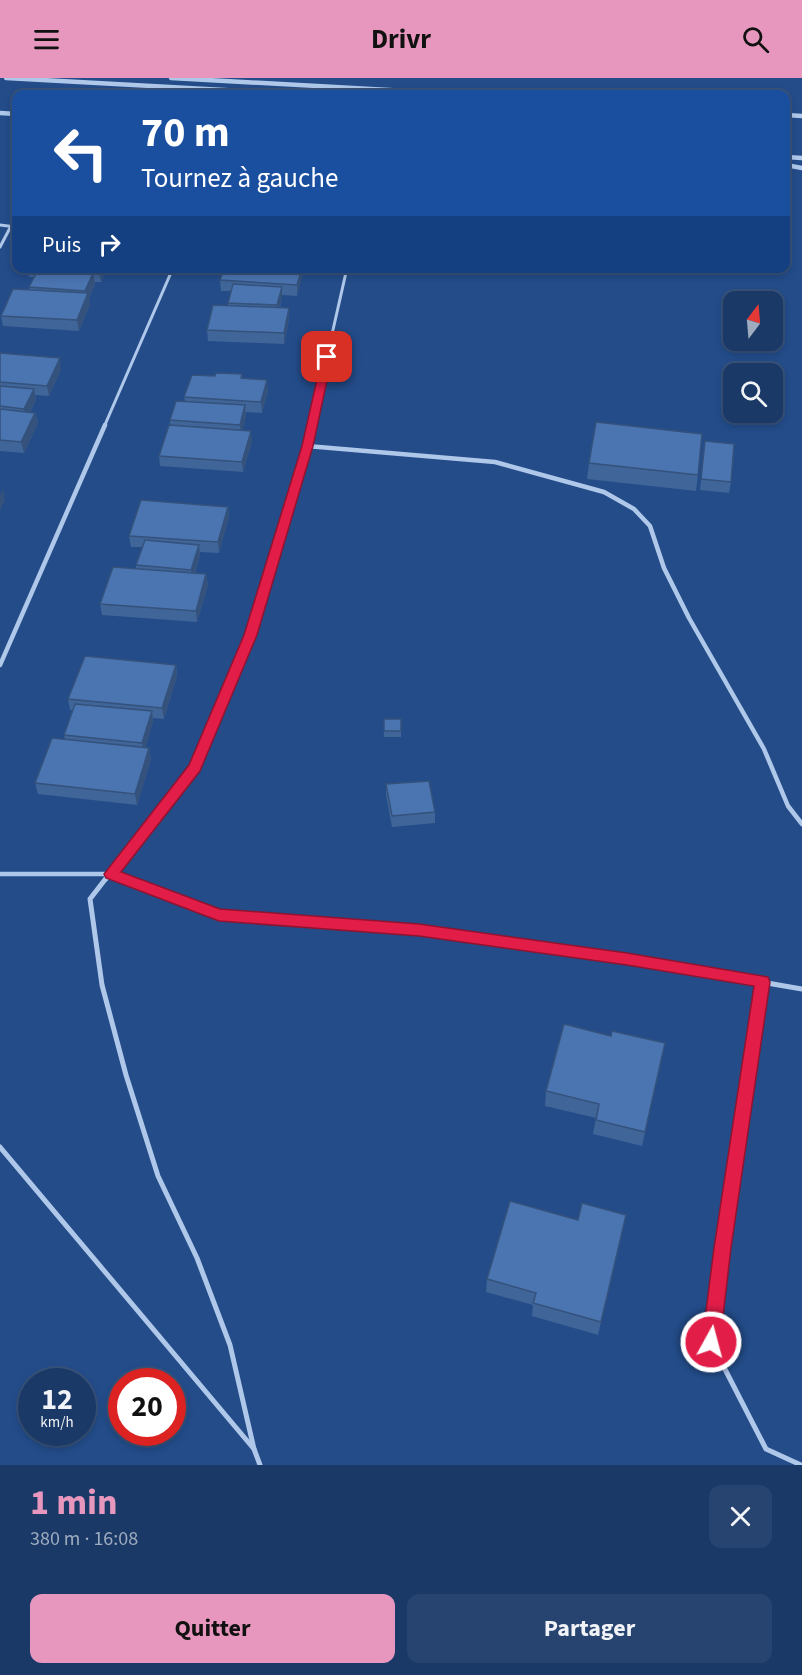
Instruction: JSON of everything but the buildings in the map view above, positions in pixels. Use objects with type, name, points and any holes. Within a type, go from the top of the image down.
[{"type":"street","points":[[6,78],[224,90]]},
{"type":"street","points":[[171,78],[390,90]]},
{"type":"street","points":[[196,79],[333,90]]},
{"type":"lane","points":[[0,225],[11,226],[0,247]]},
{"type":"lane","points":[[0,665],[171,273]]},
{"type":"lane","points":[[260,1465],[254,1449],[230,1345],[197,1258],[158,1176],[126,1075],[102,985],[90,899],[195,767],[251,635],[307,446],[346,273]]},
{"type":"lane","points":[[307,446],[495,462],[604,492],[634,510],[650,526],[664,568],[689,618],[764,748],[788,806],[802,824]]},
{"type":"lane","points":[[0,874],[111,874],[219,915],[419,930],[627,959],[802,989]]},
{"type":"lane","points":[[763,982],[711,1342],[766,1449],[801,1465]]},
{"type":"lane","points":[[0,1147],[254,1449]]},
{"type":"route","points":[[327,357],[307,446],[251,635],[195,767],[111,874],[219,915],[419,930],[627,959],[763,982],[711,1342]]}]
